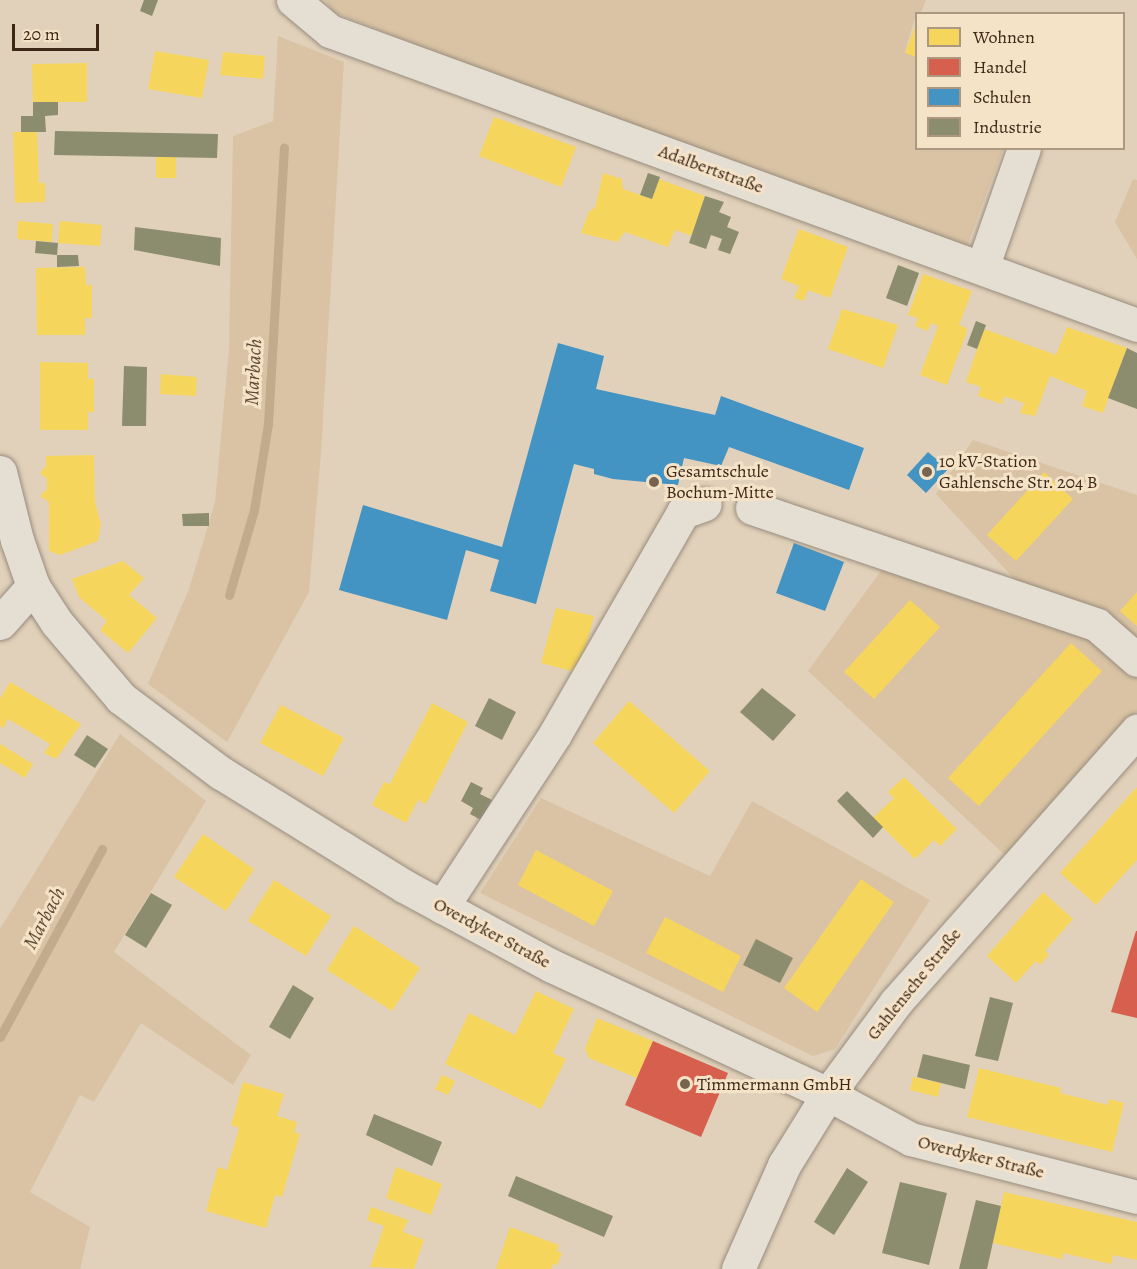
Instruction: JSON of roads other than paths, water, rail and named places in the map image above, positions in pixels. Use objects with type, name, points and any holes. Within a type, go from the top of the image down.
[{"type":"street","name":"Adalbertstraße","points":[[293,0],[330,31],[1137,325]]},
{"type":"street","points":[[982,268],[1023,150]]},
{"type":"street","name":"Overdyker Straße","points":[[0,472],[17,540],[33,586],[87,662],[133,708],[221,773],[442,907],[591,985],[828,1094],[911,1139],[1137,1197]]},
{"type":"street","points":[[442,907],[555,734],[683,512],[705,504]]},
{"type":"street","points":[[752,508],[1097,625],[1137,660]]},
{"type":"street","points":[[0,623],[33,586]]},
{"type":"street","name":"Gahlensche Straße","points":[[738,1269],[764,1204],[828,1094],[896,1002],[1137,731]]},
{"type":"waterway","name":"Marbach","points":[[229,595],[254,510],[268,424],[284,147]]},
{"type":"waterway","name":"Marbach","points":[[0,1037],[102,849]]},
{"type":"place","name":"10 kV-Station Gahlensche Str. 204 B","points":[[927,472]]},
{"type":"place","name":"Gesamtschule Bochum-Mitte","points":[[654,482]]},
{"type":"place","name":"Timmermann GmbH","points":[[685,1084]]}]
